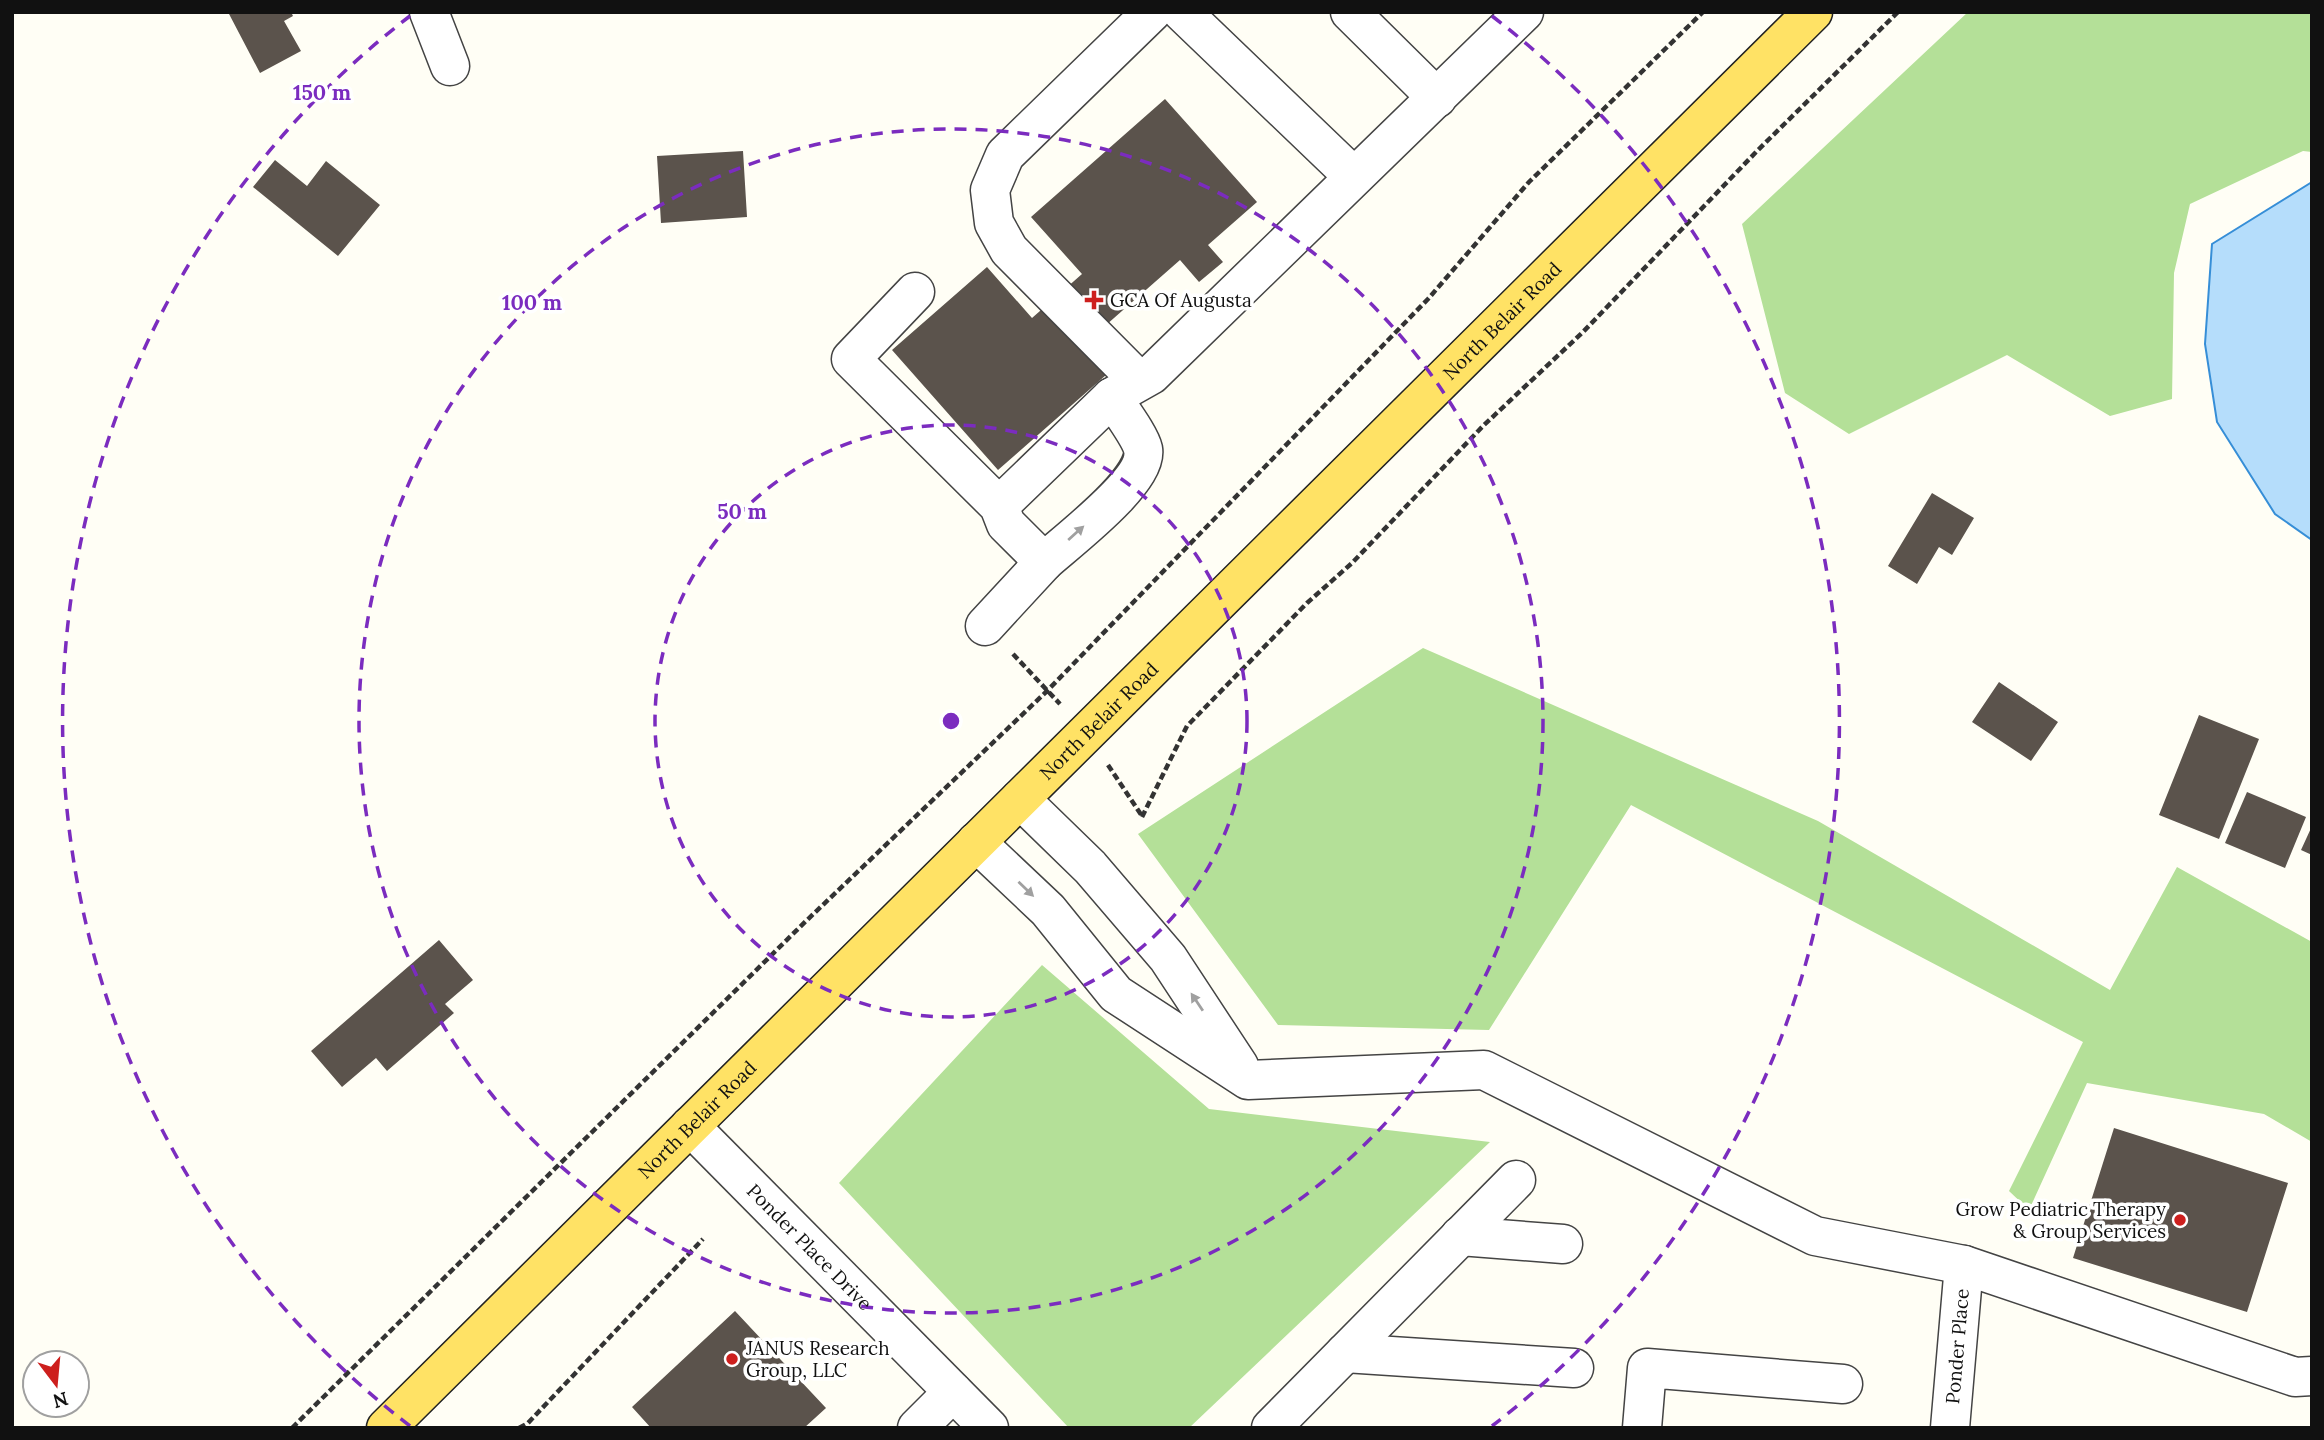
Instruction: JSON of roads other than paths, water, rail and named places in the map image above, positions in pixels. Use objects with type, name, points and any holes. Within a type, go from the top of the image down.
[{"type":"main road","name":"North Belair Road","points":[[386,1428],[1813,12]]},
{"type":"street","points":[[429,12],[450,66]]},
{"type":"street","points":[[985,626],[1044,562],[1124,490],[1140,467],[1143,450],[1126,389],[1009,250],[994,223],[990,190],[1005,155],[1152,12]]},
{"type":"street","points":[[1182,12],[1353,176]]},
{"type":"street","points":[[1350,12],[1437,98]]},
{"type":"street","points":[[999,506],[1126,389],[1151,374],[1524,12]]},
{"type":"street","points":[[915,292],[851,359],[999,506],[1006,524],[1044,562]]},
{"type":"street","points":[[1020,799],[1090,867],[1167,958],[1248,1080]]},
{"type":"street","points":[[976,842],[1048,910],[1116,994],[1248,1080],[1484,1070],[1815,1236],[1964,1265],[2295,1377],[2312,1376]]},
{"type":"street","name":"Ponder Place Drive","points":[[690,1126],[989,1428]]},
{"type":"street","points":[[1271,1428],[1516,1180]]},
{"type":"street","points":[[1460,1236],[1563,1244]]},
{"type":"street","name":"Ponder Place","points":[[1952,1427],[1964,1265]]},
{"type":"street","points":[[1345,1353],[1574,1368]]},
{"type":"street","points":[[1642,1428],[1647,1368],[1843,1384]]},
{"type":"street","points":[[917,1428],[953,1392]]},
{"type":"water","points":[[2312,182],[2312,540],[2275,514],[2217,422],[2205,344],[2212,244]]},
{"type":"place","name":"GCA Of Augusta","points":[[1094,300]]},
{"type":"place","name":"Grow Pediatric Therapy & Group Services","points":[[2180,1220]]},
{"type":"place","name":"JANUS Research Group, LLC","points":[[732,1359]]}]
